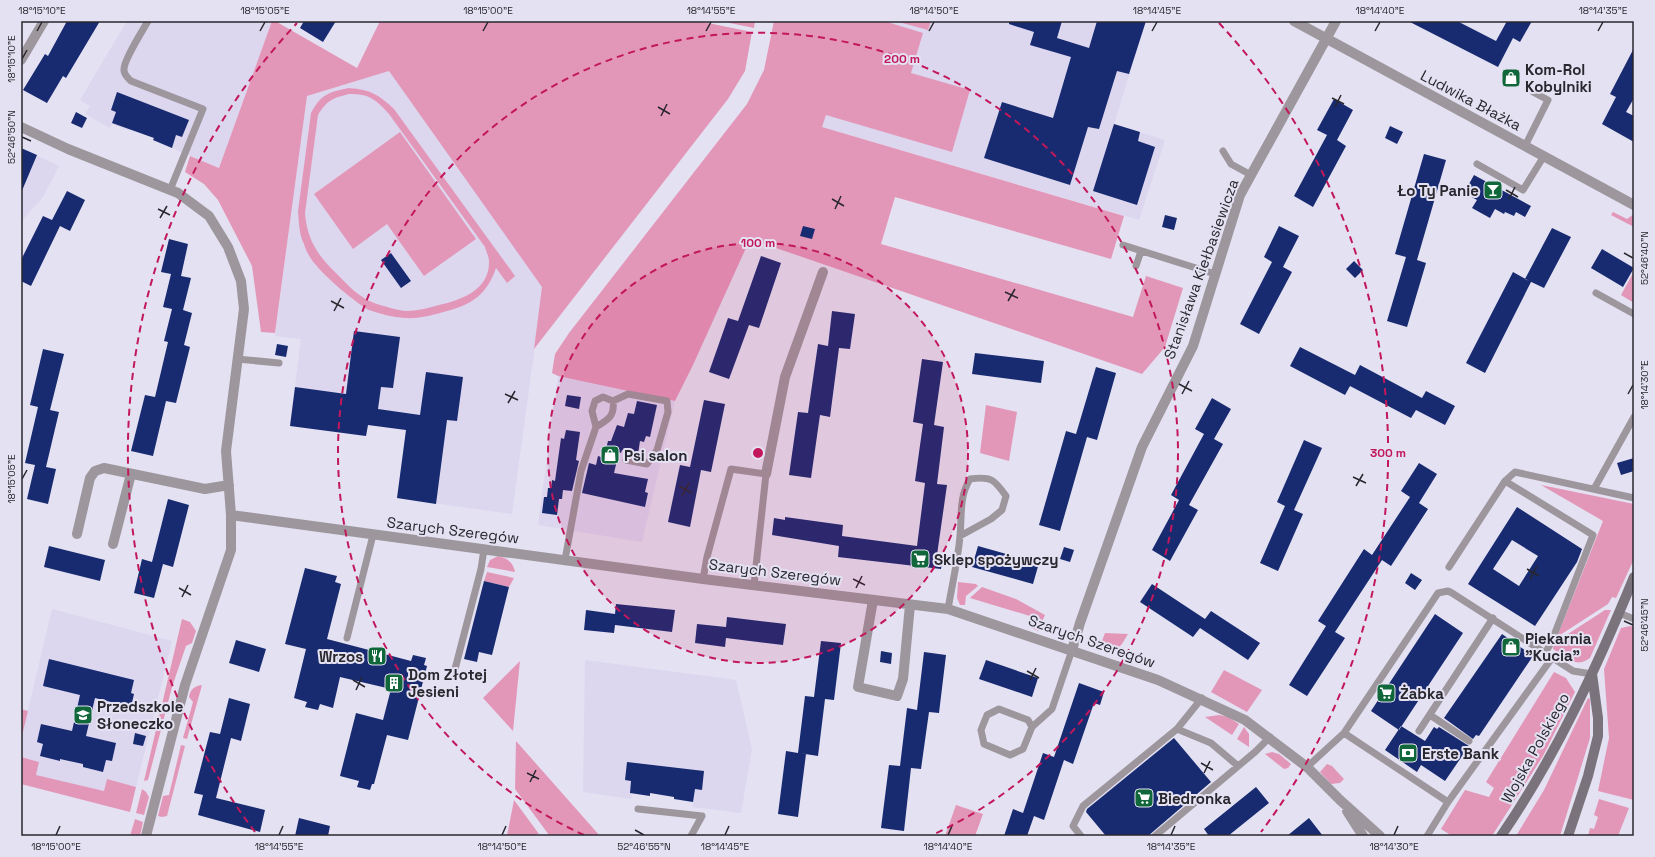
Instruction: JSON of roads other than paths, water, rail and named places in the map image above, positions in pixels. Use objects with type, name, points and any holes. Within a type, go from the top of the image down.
[{"type":"street","points":[[21,60],[44,21]]},
{"type":"street","name":"Ludwika Błażka","points":[[1294,21],[1634,205]]},
{"type":"street","name":"Stanisława Kiełbasiewicza","points":[[1072,650],[1080,623],[1142,447],[1192,346],[1240,195],[1336,21]]},
{"type":"street","points":[[21,127],[68,149],[178,193],[209,216],[228,247],[241,281],[244,310],[226,452],[232,539],[230,556],[185,685],[146,836]]},
{"type":"street","points":[[766,474],[786,377],[823,272]]},
{"type":"street","points":[[77,534],[90,478],[95,471],[104,468],[205,489],[229,485]]},
{"type":"street","points":[[114,544],[131,474]]},
{"type":"street","name":"Szarych Szeregów","points":[[231,515],[754,585],[948,609],[1158,680],[1202,698],[1245,720],[1270,737],[1307,767],[1340,800],[1380,836]]},
{"type":"street","name":"Wojska Polskiego","points":[[1501,836],[1555,749],[1592,674],[1634,577]]},
{"type":"street","points":[[873,600],[858,687],[897,696],[903,679],[910,605]]},
{"type":"street","points":[[1568,836],[1590,769],[1598,736],[1598,718],[1592,674]]},
{"type":"street","name":"Szarych Szeregów","points":[[1340,800],[1363,836]]},
{"type":"lane","points":[[148,21],[125,65],[125,73],[131,80],[203,108],[170,190]]},
{"type":"lane","points":[[1525,146],[1548,100],[1533,92]]},
{"type":"lane","points":[[1223,150],[1231,164],[1251,175]]},
{"type":"lane","points":[[1477,164],[1523,190],[1544,156]]},
{"type":"lane","points":[[1123,245],[1215,274]]},
{"type":"lane","points":[[1136,266],[1141,250]]},
{"type":"lane","points":[[1596,293],[1634,314]]},
{"type":"lane","points":[[237,359],[279,363]]},
{"type":"lane","points":[[565,560],[581,471],[596,427],[592,411],[595,401],[603,397],[613,401],[628,394],[667,401],[668,412],[657,450],[647,464],[626,460]]},
{"type":"lane","points":[[596,427],[610,419],[614,409],[613,401]]},
{"type":"lane","points":[[1594,489],[1634,416]]},
{"type":"lane","points":[[703,578],[707,557],[731,469],[766,474],[754,585]]},
{"type":"lane","points":[[1449,567],[1505,481],[1515,472],[1632,497],[1634,490]]},
{"type":"lane","points":[[948,609],[960,536],[961,502],[965,488],[970,479],[984,477],[996,482],[1006,496],[1002,510],[991,519],[960,536]]},
{"type":"lane","points":[[1505,481],[1593,535],[1551,643],[1545,653]]},
{"type":"lane","points":[[347,638],[373,535]]},
{"type":"lane","points":[[455,669],[481,569],[484,549]]},
{"type":"lane","points":[[1307,767],[1344,733],[1438,593],[1448,591],[1452,592],[1573,671],[1592,674]]},
{"type":"lane","points":[[1619,613],[1634,619]]},
{"type":"lane","points":[[1419,731],[1493,618]]},
{"type":"lane","points":[[1032,727],[1028,720],[999,709],[988,714],[981,730],[984,744],[1010,755],[1023,749],[1032,727],[1052,709],[1072,650]]},
{"type":"lane","points":[[1426,836],[1448,802],[1552,658]]},
{"type":"lane","points":[[1081,836],[1073,826],[1083,806],[1176,729],[1202,698]]},
{"type":"lane","points":[[1430,715],[1469,741]]},
{"type":"lane","points":[[1176,729],[1211,743],[1238,766]]},
{"type":"lane","points":[[1344,733],[1448,802]]},
{"type":"lane","points":[[1155,836],[1270,737]]},
{"type":"lane","points":[[638,809],[702,816],[691,836]]},
{"type":"place","name":"Kom-Rol Kobylniki","points":[[1511,78]]},
{"type":"place","name":"Ło Ty Panie","points":[[1493,190]]},
{"type":"place","name":"Psi salon","points":[[610,455]]},
{"type":"place","name":"Sklep spożywczy","points":[[920,559]]},
{"type":"place","name":"Piekarnia \"Kucia\"","points":[[1511,647]]},
{"type":"place","name":"Wrzos","points":[[377,656]]},
{"type":"place","name":"Dom Złotej Jesieni","points":[[394,683]]},
{"type":"place","name":"Żabka","points":[[1386,693]]},
{"type":"place","name":"Przedszkole Słoneczko","points":[[83,715]]},
{"type":"place","name":"Erste Bank","points":[[1408,753]]},
{"type":"place","name":"Biedronka","points":[[1144,798]]}]
